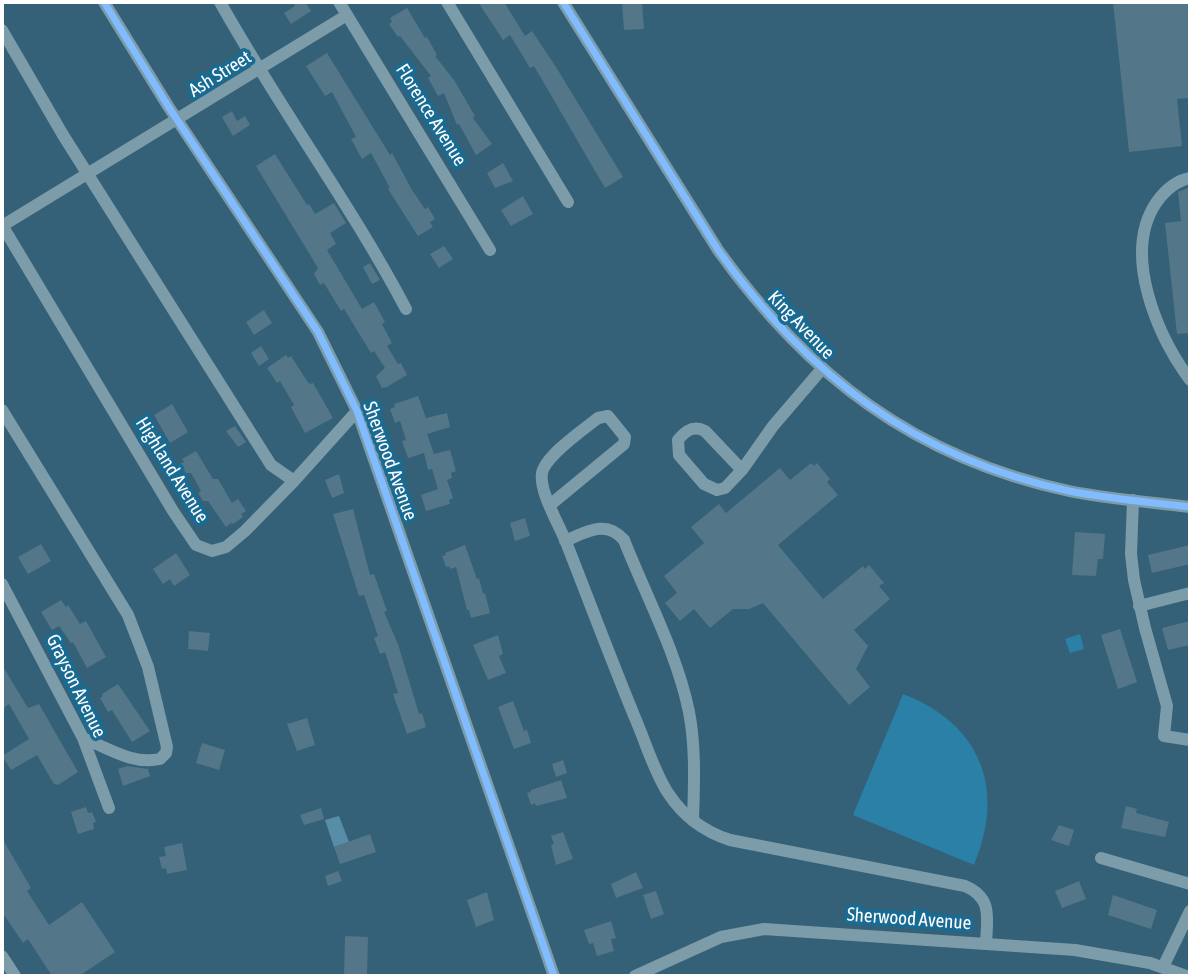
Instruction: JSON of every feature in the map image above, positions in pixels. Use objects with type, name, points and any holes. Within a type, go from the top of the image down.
[{"type":"street","name":"Sherwood Avenue","points":[[104,2],[177,119],[318,332],[356,411],[554,976]]},
{"type":"street","points":[[220,2],[350,211],[406,309]]},
{"type":"street","name":"Florence Avenue","points":[[338,2],[490,250]]},
{"type":"street","points":[[447,2],[568,202]]},
{"type":"street","name":"King Avenue","points":[[563,2],[744,288],[821,370],[870,407],[904,428],[987,467],[1067,490],[1190,507]]},
{"type":"street","name":"Ash Street","points":[[2,225],[347,15]]},
{"type":"street","points":[[2,30],[63,135],[271,465],[294,481]]},
{"type":"street","points":[[1190,178],[1175,183],[1160,196],[1150,211],[1141,251],[1149,297],[1159,324],[1168,345],[1190,380]]},
{"type":"street","name":"Highland Avenue","points":[[2,225],[196,545],[212,551],[226,547],[294,481],[356,411]]},
{"type":"street","points":[[742,470],[699,428],[691,429],[678,440],[679,455],[710,488],[725,488],[742,470],[773,426],[821,370]]},
{"type":"street","points":[[2,410],[128,615],[148,667],[167,747],[166,753],[160,759],[143,760],[114,753],[83,738]]},
{"type":"street","points":[[550,505],[624,444],[625,437],[607,416],[598,418],[547,460],[542,484],[550,505],[663,785],[678,806],[711,832],[730,839],[965,886],[976,891],[985,904],[986,944]]},
{"type":"street","points":[[1133,500],[1131,554],[1139,606],[1167,706],[1164,736],[1190,740]]},
{"type":"street","points":[[565,541],[604,527],[613,530],[624,540],[684,687],[693,751],[694,821]]},
{"type":"street","name":"Grayson Avenue","points":[[2,584],[83,738],[109,808]]},
{"type":"street","points":[[1139,606],[1190,593]]},
{"type":"street","points":[[1101,858],[1190,884]]},
{"type":"street","points":[[1163,967],[1190,911]]},
{"type":"street","name":"Sherwood Avenue","points":[[635,976],[721,937],[764,929],[1075,950],[1163,967],[1186,976]]},
{"type":"street","points":[[2,956],[15,976]]},
{"type":"shaded area","points":[[1080,634],[1084,649],[1070,653],[1065,639]]},
{"type":"shaded area","points":[[903,694],[930,707],[951,723],[968,741],[980,762],[986,785],[987,810],[983,837],[974,865],[853,815]]},
{"type":"shaded area","points":[[339,816],[349,842],[334,847],[325,820]]},
{"type":"building","points":[[292,2],[305,2],[311,11],[291,24],[284,13],[295,6]]},
{"type":"building","points":[[478,2],[504,2],[525,36],[532,31],[623,177],[605,188],[534,66],[530,68],[510,35],[503,40]]},
{"type":"building","points":[[622,2],[642,2],[644,29],[624,30]]},
{"type":"building","points":[[1113,2],[1190,2],[1190,98],[1177,99],[1182,146],[1129,152]]},
{"type":"building","points":[[407,8],[425,38],[427,37],[437,55],[435,56],[454,80],[475,116],[473,118],[492,144],[476,155],[459,124],[457,125],[444,93],[438,96],[428,78],[431,76],[389,24],[392,22],[390,18]]},
{"type":"building","points":[[327,53],[390,155],[392,153],[412,190],[435,219],[430,222],[433,227],[418,236],[388,189],[390,188],[371,153],[362,159],[351,139],[356,137],[332,92],[325,96],[306,66]]},
{"type":"building","points":[[232,111],[237,121],[245,116],[250,125],[233,136],[222,117]]},
{"type":"building","points":[[275,154],[315,214],[334,203],[346,223],[330,233],[336,244],[327,250],[362,309],[374,302],[385,322],[382,324],[392,343],[387,346],[407,375],[387,387],[382,388],[376,376],[385,368],[374,351],[371,353],[344,309],[341,311],[324,283],[320,285],[314,274],[318,268],[256,166]]},
{"type":"building","points":[[503,163],[513,181],[495,188],[487,173]]},
{"type":"building","points":[[1190,187],[1190,333],[1177,334],[1165,223],[1181,221],[1178,192]]},
{"type":"building","points":[[523,196],[533,214],[511,226],[501,210]]},
{"type":"building","points":[[444,246],[453,259],[439,268],[430,254]]},
{"type":"building","points":[[370,263],[380,280],[372,284],[363,267]]},
{"type":"building","points":[[264,310],[272,323],[254,335],[246,322]]},
{"type":"building","points":[[261,346],[269,359],[259,366],[251,353]]},
{"type":"building","points":[[286,355],[288,358],[291,356],[307,381],[313,383],[333,418],[305,433],[291,407],[294,405],[280,381],[277,383],[267,368]]},
{"type":"building","points":[[418,396],[426,418],[447,413],[450,427],[427,434],[434,454],[450,450],[456,471],[451,473],[452,478],[447,480],[453,498],[449,500],[450,504],[426,511],[421,495],[438,489],[432,469],[428,470],[424,453],[408,458],[402,441],[406,440],[400,421],[395,423],[390,409],[395,407],[394,404]]},
{"type":"building","points":[[172,404],[188,432],[170,443],[154,415]]},
{"type":"building","points":[[235,426],[246,442],[238,447],[226,431]]},
{"type":"building","points":[[196,451],[213,479],[218,479],[232,503],[238,499],[246,511],[241,514],[243,517],[233,524],[226,527],[208,501],[203,501],[198,493],[201,491],[191,473],[186,473],[180,464],[184,462],[182,459]]},
{"type":"building","points":[[811,463],[814,466],[817,463],[838,495],[778,545],[823,599],[863,566],[865,569],[869,565],[884,583],[879,586],[890,599],[854,630],[868,646],[856,669],[870,687],[849,705],[763,603],[749,609],[733,609],[710,628],[694,609],[680,621],[665,603],[677,593],[664,576],[704,543],[691,527],[719,504],[726,513],[780,468],[790,480]]},
{"type":"building","points":[[339,474],[344,493],[332,498],[325,480]]},
{"type":"building","points":[[353,509],[370,575],[374,574],[387,611],[384,612],[398,644],[419,714],[422,713],[426,727],[407,734],[393,694],[398,693],[385,652],[380,654],[374,638],[378,636],[364,595],[359,596],[333,514]]},
{"type":"building","points":[[525,518],[530,536],[515,541],[510,523]]},
{"type":"building","points":[[1075,532],[1105,534],[1103,559],[1098,559],[1096,576],[1072,575]]},
{"type":"building","points":[[41,544],[51,561],[28,574],[18,557]]},
{"type":"building","points":[[465,545],[483,594],[485,593],[490,613],[471,618],[456,567],[446,567],[442,556]]},
{"type":"building","points":[[1190,545],[1190,564],[1152,573],[1148,555]]},
{"type":"building","points":[[176,553],[190,575],[174,586],[170,579],[163,584],[153,569]]},
{"type":"building","points":[[61,600],[66,607],[68,605],[80,624],[86,621],[106,657],[87,668],[73,642],[71,643],[59,626],[52,630],[41,612]]},
{"type":"building","points":[[1190,621],[1190,645],[1168,650],[1162,628]]},
{"type":"building","points":[[1120,629],[1137,682],[1118,689],[1101,635]]},
{"type":"building","points":[[189,631],[210,633],[208,651],[188,649]]},
{"type":"building","points":[[498,635],[503,654],[499,656],[506,673],[488,680],[473,645]]},
{"type":"building","points":[[2,665],[28,708],[39,704],[78,772],[58,785],[54,784],[37,755],[11,770],[2,756],[29,739],[9,704],[2,709]]},
{"type":"building","points":[[118,684],[150,731],[132,742],[112,710],[108,712],[100,698]]},
{"type":"building","points":[[513,701],[531,743],[514,749],[498,707]]},
{"type":"building","points":[[307,718],[315,745],[297,751],[287,724]]},
{"type":"building","points":[[202,743],[225,750],[219,770],[196,763]]},
{"type":"building","points":[[563,760],[567,773],[556,777],[552,764]]},
{"type":"building","points":[[127,766],[148,769],[150,776],[123,786],[118,769]]},
{"type":"building","points":[[561,780],[567,798],[531,805],[527,793]]},
{"type":"building","points":[[1126,806],[1137,809],[1136,813],[1169,822],[1165,837],[1121,828]]},
{"type":"building","points":[[86,807],[88,813],[92,812],[96,822],[93,823],[94,829],[78,834],[71,812]]},
{"type":"building","points":[[321,808],[324,819],[304,825],[300,815]]},
{"type":"building","points":[[1059,825],[1074,830],[1069,846],[1051,840]]},
{"type":"building","points":[[563,832],[573,859],[556,865],[551,836]]},
{"type":"building","points":[[370,834],[376,852],[340,864],[334,847]]},
{"type":"building","points":[[2,838],[31,888],[27,891],[49,925],[82,902],[115,952],[79,976],[52,976],[28,939],[23,943],[2,912]]},
{"type":"building","points":[[182,843],[187,870],[167,874],[166,868],[162,869],[159,857],[166,856],[164,847]]},
{"type":"building","points":[[338,871],[342,881],[328,886],[325,876]]},
{"type":"building","points":[[636,872],[643,888],[616,898],[611,884]]},
{"type":"building","points":[[1079,881],[1086,899],[1062,908],[1055,891]]},
{"type":"building","points":[[656,891],[664,914],[651,919],[643,895]]},
{"type":"building","points":[[487,892],[494,920],[476,927],[467,900]]},
{"type":"building","points":[[1113,895],[1157,910],[1151,929],[1108,915]]},
{"type":"building","points":[[611,921],[616,938],[611,939],[614,951],[597,956],[593,943],[589,944],[584,930]]},
{"type":"building","points":[[345,936],[368,937],[367,976],[344,976]]},
{"type":"cycle path","points":[[104,2],[168,106],[318,332],[357,411],[554,976]]},
{"type":"cycle path","points":[[563,2],[718,250],[789,336],[828,373],[870,405],[914,433],[962,457],[1013,476],[1084,494],[1190,507]]}]
